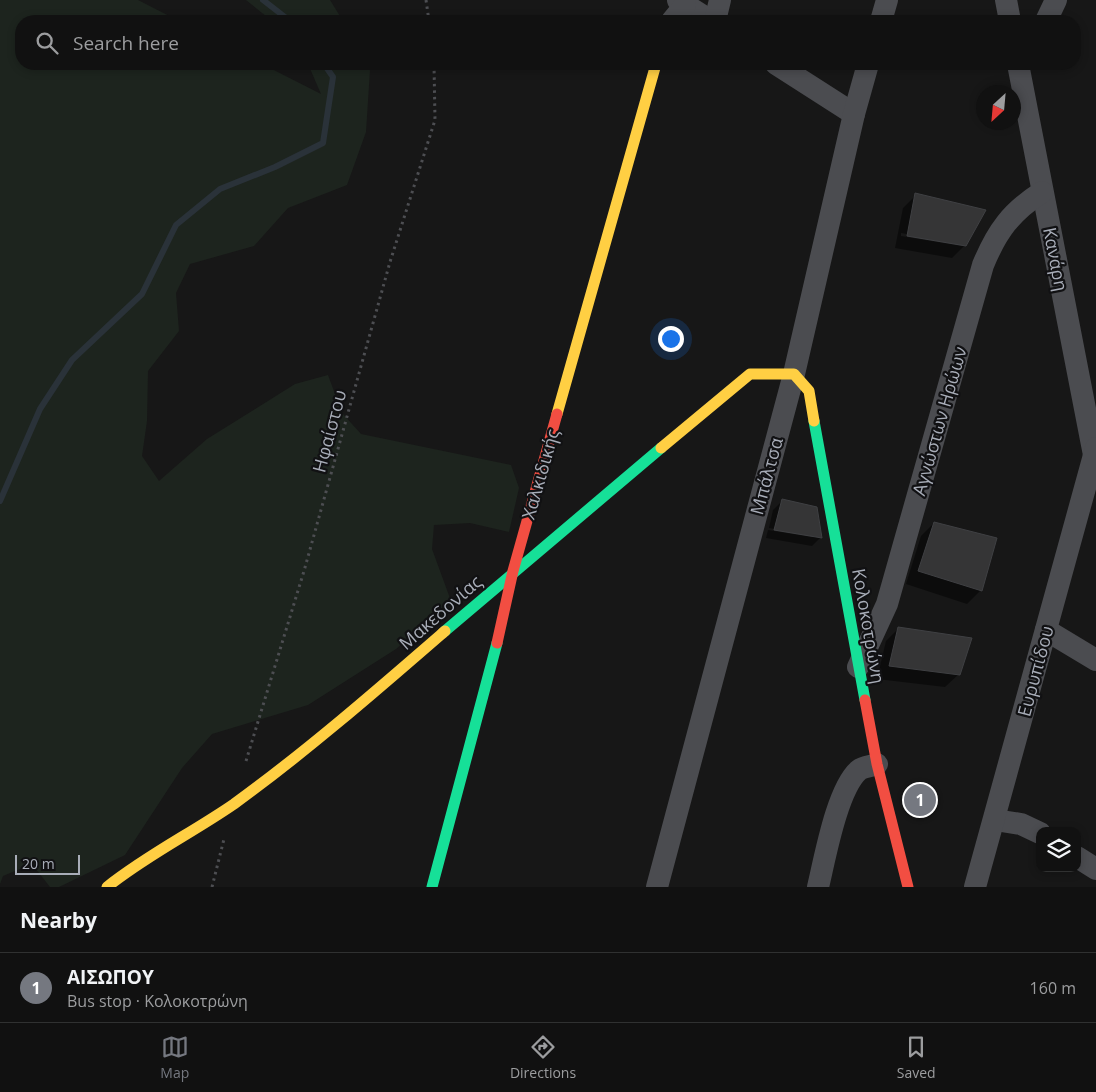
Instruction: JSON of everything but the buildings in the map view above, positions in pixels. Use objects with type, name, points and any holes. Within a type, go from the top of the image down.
[{"type":"street","points":[[716,15],[720,0]]},
{"type":"street","points":[[883,15],[887,0]]},
{"type":"street","points":[[1006,0],[1009,15]]},
{"type":"street","points":[[1049,15],[1056,0]]},
{"type":"street","points":[[678,9],[694,15]]},
{"type":"street","name":"Χαλκιδικής","points":[[432,887],[506,610],[513,571],[654,70]]},
{"type":"street","points":[[785,70],[854,114]]},
{"type":"street","name":"Μπάλτσα","points":[[657,887],[794,374],[854,114],[866,70]]},
{"type":"street","name":"Κανάρη","points":[[1019,70],[1095,453]]},
{"type":"street","name":"Αγνώστων Ηρώων","points":[[858,667],[887,604],[983,266],[1007,220],[1042,192]]},
{"type":"street","name":"Μακεδονίας","points":[[107,887],[134,865],[233,804],[375,692],[513,571],[750,374],[794,374]]},
{"type":"street","name":"Κολοκοτρώνη","points":[[794,374],[809,391],[877,764],[908,887]]},
{"type":"street","name":"Ευρυπίδου","points":[[975,887],[1095,453]]},
{"type":"street","points":[[1046,630],[1096,660]]},
{"type":"street","points":[[818,887],[839,808],[847,788],[859,769],[877,764]]},
{"type":"street","points":[[995,820],[1021,824],[1036,831]]},
{"type":"street","points":[[1081,860],[1096,869]]},
{"type":"path","points":[[426,0],[428,15]]},
{"type":"path","name":"Ηφαίστου","points":[[245,766],[304,571],[390,262],[435,120],[434,70]]},
{"type":"path","points":[[212,887],[233,804]]},
{"type":"shaded area","points":[[0,0],[138,0],[167,15],[15,15],[15,70],[274,70],[321,94],[311,70],[370,70],[366,132],[347,185],[288,208],[254,246],[190,264],[176,293],[179,331],[148,371],[147,421],[142,456],[159,481],[207,439],[295,384],[328,375],[342,413],[361,434],[511,465],[519,488],[509,532],[470,523],[434,525],[432,549],[451,601],[396,649],[308,705],[212,734],[182,768],[125,855],[59,887],[50,887],[32,864],[3,876],[0,884]]},
{"type":"shaded area","points":[[246,0],[330,0],[339,15],[265,15]]},
{"type":"waterway","points":[[263,0],[282,15]]},
{"type":"waterway","points":[[0,501],[40,409],[72,360],[142,294],[176,225],[220,189],[275,167],[323,143],[333,77],[328,70]]},
{"type":"traffic: fast","points":[[814,421],[865,700]]},
{"type":"traffic: fast","points":[[445,631],[661,448]]},
{"type":"traffic: fast","points":[[432,887],[497,643]]},
{"type":"traffic: slow","points":[[557,414],[654,70]]},
{"type":"traffic: slow","points":[[661,448],[750,374],[794,374],[809,391],[814,421]]},
{"type":"traffic: slow","points":[[107,887],[122,875],[202,825],[261,784],[341,720],[445,631]]},
{"type":"traffic: jam","points":[[497,643],[513,571],[557,414]]},
{"type":"traffic: jam","points":[[865,700],[877,764],[908,887]]},
{"type":"place","name":"ΑΙΣΩΠΟΥ","points":[[920,800]]}]
